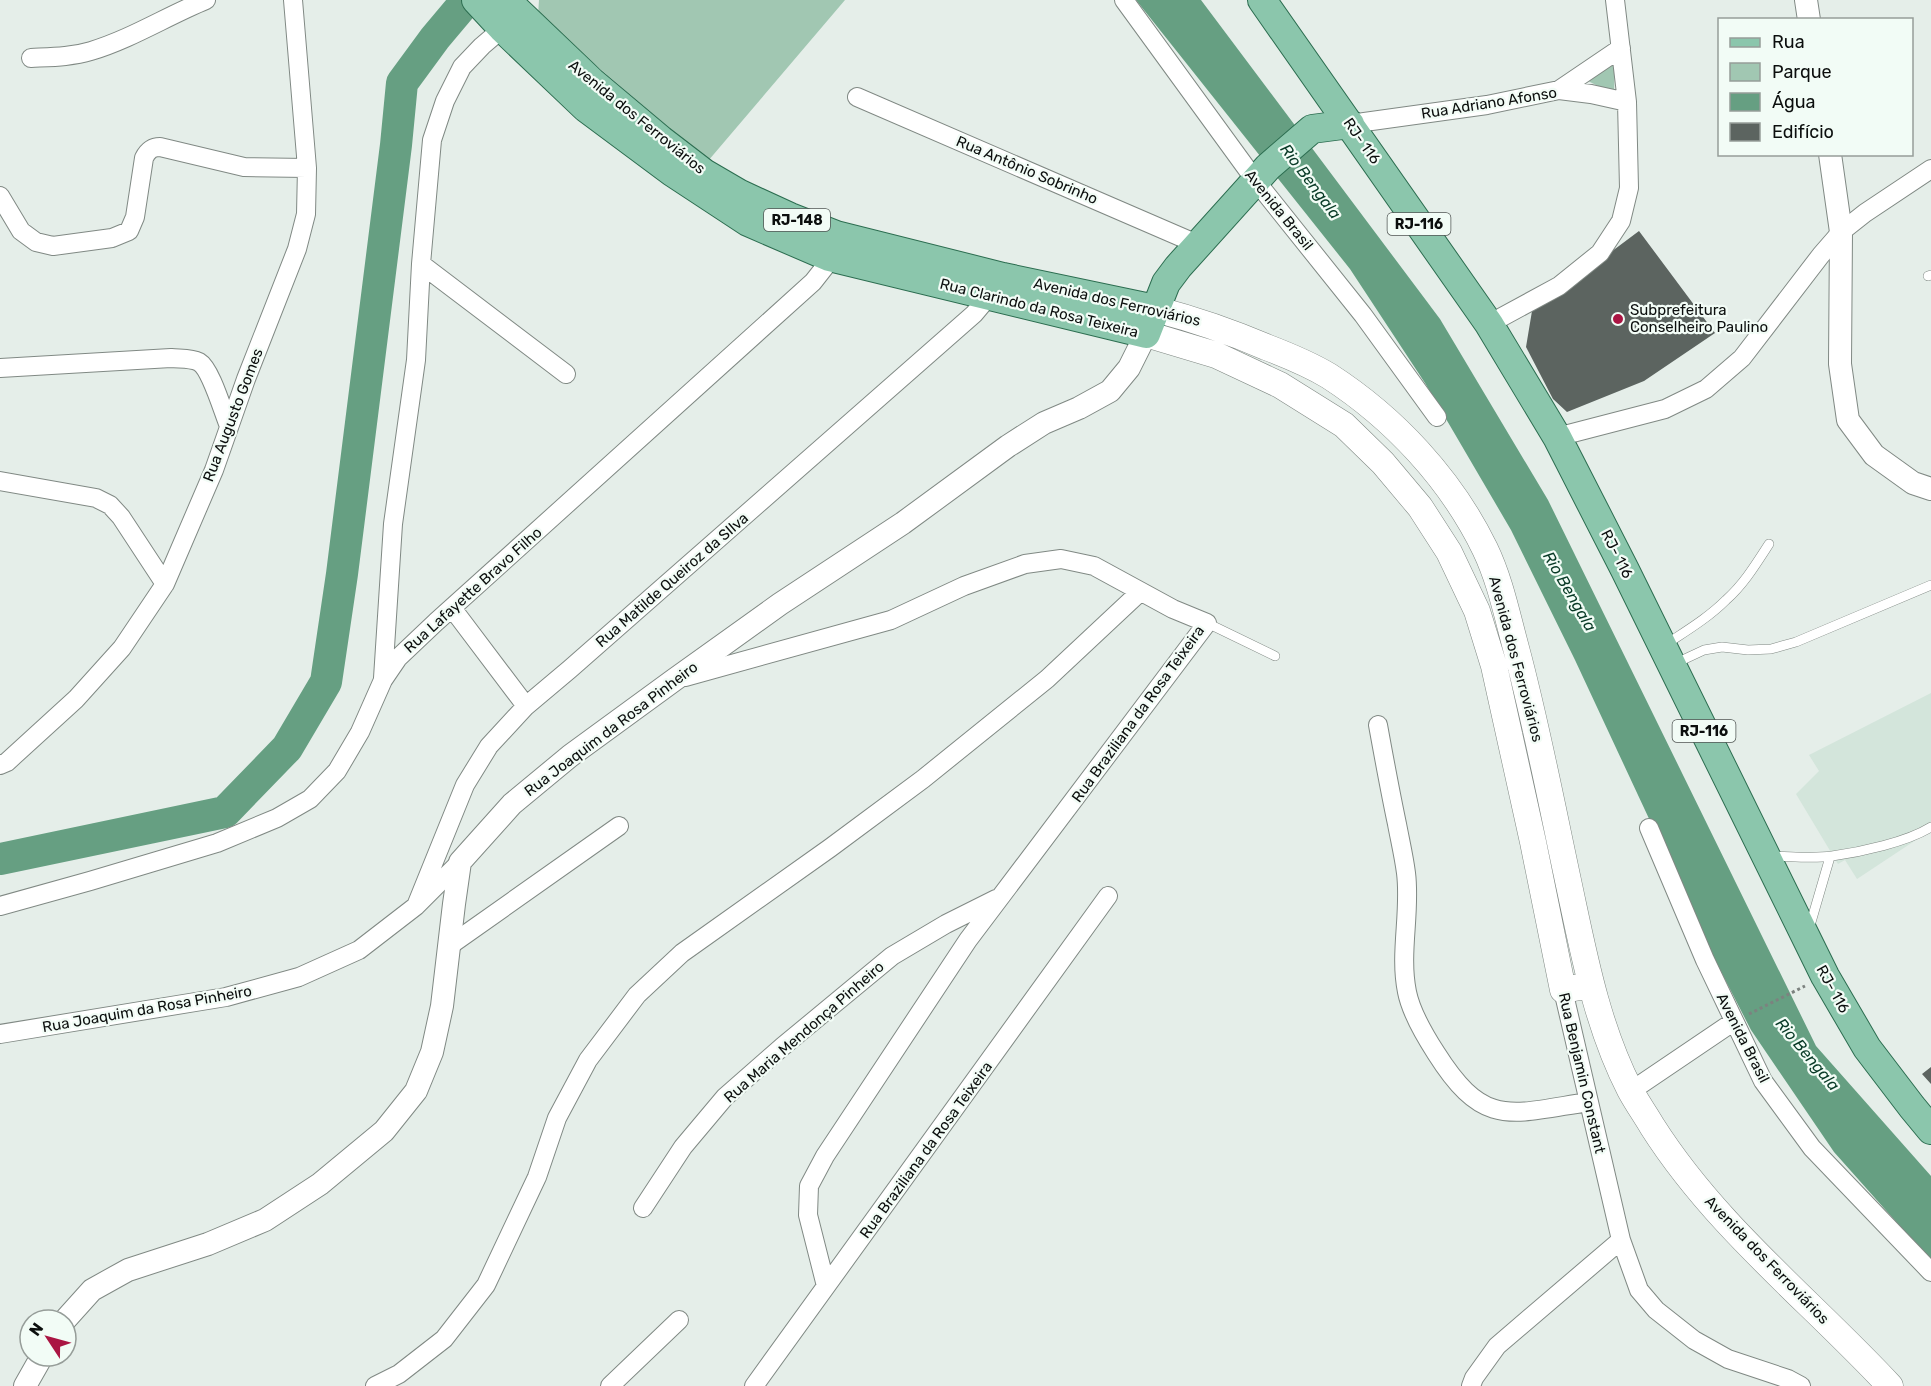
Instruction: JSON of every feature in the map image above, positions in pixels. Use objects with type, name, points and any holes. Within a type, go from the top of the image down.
[{"type":"main road","name":"RJ- 116","points":[[1262,0],[1489,324],[1557,437],[1825,976],[1868,1048],[1931,1130]]},
{"type":"main road","name":"Rua Clarindo da Rosa Teixeira","points":[[498,11],[585,108],[672,172],[748,222],[832,246],[996,287]]},
{"type":"main road","points":[[1150,322],[1166,283],[1197,243],[1261,173],[1312,129],[1350,124]]},
{"type":"main road","name":"Avenida dos Ferroviários","points":[[996,287],[1150,322],[1203,322],[1224,330],[1288,356],[1326,375],[1358,396],[1398,431],[1426,461],[1457,501],[1485,550],[1502,595],[1523,673],[1591,985],[1608,1042],[1631,1091],[1670,1154],[1724,1220],[1890,1386]]},
{"type":"main road","name":"Rua Clarindo da Rosa Teixeira","points":[[1150,322],[1216,356],[1280,385],[1344,425],[1383,463],[1420,507],[1444,543],[1477,610],[1494,666]]},
{"type":"main road","name":"Rua Benjamin Constant","points":[[1494,666],[1536,854],[1563,990]]},
{"type":"main road","points":[[1563,990],[1591,985]]},
{"type":"street","points":[[31,58],[89,52],[120,41],[206,0]]},
{"type":"street","name":"Rua Augusto Gomes","points":[[0,765],[7,762],[84,691],[122,648],[165,584],[214,470],[297,249],[306,214],[307,168],[293,0]]},
{"type":"street","name":"Avenida Brasil","points":[[1124,0],[1261,173],[1437,417]]},
{"type":"street","points":[[1489,324],[1559,286],[1600,252],[1622,221],[1629,188],[1627,102],[1616,0]]},
{"type":"street","points":[[1806,0],[1809,18]]},
{"type":"street","points":[[383,680],[393,524],[416,360],[421,264],[432,140],[445,101],[462,68],[498,11]]},
{"type":"street","points":[[1559,90],[1621,48]]},
{"type":"street","name":"Rua Adriano Afonso","points":[[1350,124],[1487,105],[1559,90],[1627,102]]},
{"type":"street","name":"Rua Antônio Sobrinho","points":[[857,97],[1197,243]]},
{"type":"street","points":[[0,196],[21,231],[36,242],[53,246],[112,238],[129,231],[135,217],[144,158],[147,151],[154,147],[244,167],[307,168]]},
{"type":"street","points":[[1830,156],[1841,232],[1840,364],[1848,420],[1874,455],[1914,483],[1931,489]]},
{"type":"street","points":[[1557,437],[1665,409],[1706,388],[1742,358],[1841,232],[1865,213],[1931,170]]},
{"type":"street","name":"Rua Lafayette Bravo Filho","points":[[0,906],[217,843],[277,818],[310,799],[337,771],[349,752],[383,680],[398,658],[813,282],[824,268],[832,246]]},
{"type":"street","points":[[421,264],[567,374]]},
{"type":"street","name":"Rua Matilde Queiroz da SIlva","points":[[416,906],[465,785],[489,746],[526,706],[965,321],[996,287]]},
{"type":"street","name":"Rua Joaquim da Rosa Pinheiro","points":[[0,1034],[226,997],[299,978],[358,950],[416,906],[460,862],[512,804],[570,756],[780,604],[903,523],[1008,446],[1044,423],[1110,391],[1129,368],[1150,322]]},
{"type":"street","points":[[0,368],[171,358],[189,359],[201,363],[208,372],[229,426]]},
{"type":"street","points":[[0,481],[96,498],[110,505],[131,530],[165,584]]},
{"type":"street","name":"Rua Braziliana da Rosa Teixeira","points":[[674,680],[891,620],[964,586],[1025,564],[1061,559],[1094,566],[1173,609],[1207,623],[968,940],[825,1156],[809,1186],[808,1215],[826,1286]]},
{"type":"street","points":[[375,1386],[399,1374],[444,1339],[486,1285],[537,1176],[557,1118],[588,1060],[637,995],[682,953],[840,841],[1021,701],[1140,591]]},
{"type":"street","points":[[452,608],[526,706]]},
{"type":"street","points":[[1378,725],[1406,873],[1408,906],[1404,955],[1407,993],[1422,1030],[1448,1072],[1469,1096],[1490,1109],[1514,1113],[1588,1102]]},
{"type":"street","points":[[449,946],[620,826]]},
{"type":"street","name":"Avenida Brasil","points":[[1649,828],[1705,960],[1737,1019],[1763,1081],[1812,1148],[1931,1272]]},
{"type":"street","points":[[76,1308],[92,1290],[128,1270],[208,1244],[265,1220],[320,1184],[384,1131],[416,1091],[432,1052],[442,1006],[460,862]]},
{"type":"street","name":"Rua Braziliana da Rosa Teixeira","points":[[753,1386],[1108,896]]},
{"type":"street","name":"Rua Maria Mendonça Pinheiro","points":[[643,1208],[682,1147],[725,1097],[782,1047],[892,956],[946,924],[1000,897]]},
{"type":"street","name":"Rua Benjamin Constant","points":[[1563,990],[1621,1240],[1639,1290],[1656,1310],[1694,1340],[1728,1359],[1788,1379],[1801,1386]]},
{"type":"street","points":[[1631,1091],[1737,1019]]},
{"type":"street","points":[[1471,1386],[1474,1378],[1497,1346],[1621,1240]]},
{"type":"street","points":[[610,1386],[679,1320]]},
{"type":"street","points":[[25,1386],[35,1368]]},
{"type":"lane","points":[[1667,656],[1704,619],[1727,600],[1749,575],[1769,544]]},
{"type":"lane","points":[[1667,656],[1722,647],[1748,650],[1771,649],[1796,642],[1931,585]]},
{"type":"lane","points":[[1207,623],[1275,656]]},
{"type":"lane","points":[[1766,856],[1830,856],[1896,842],[1919,835],[1931,827]]},
{"type":"lane","points":[[1807,938],[1830,856]]},
{"type":"path","points":[[1737,1019],[1796,990]]},
{"type":"shaded area","points":[[1931,693],[1931,830],[1857,879],[1845,860],[1838,864],[1796,794],[1819,771],[1809,755]]},
{"type":"green space","points":[[539,0],[845,0],[708,161],[538,16]]},
{"type":"green space","points":[[1615,58],[1614,94],[1582,78]]},
{"type":"water","name":"Rio Bengala","points":[[1136,0],[1201,0],[1440,319],[1548,500],[1816,1046],[1931,1176],[1931,1261],[1834,1152],[1751,1030],[1714,958],[1575,660],[1511,530],[1425,383],[1350,269]]},
{"type":"building","name":"Subprefeitura Conselheiro Paulino","points":[[1639,231],[1715,333],[1644,381],[1567,412],[1553,399],[1526,347],[1532,311]]},
{"type":"building","points":[[1931,1067],[1931,1084],[1922,1074]]},
{"type":"waterway","points":[[0,859],[225,812],[287,748],[326,682],[342,574],[402,83],[467,0]]},
{"type":"place","name":"Subprefeitura Conselheiro Paulino","points":[[1618,319]]}]
